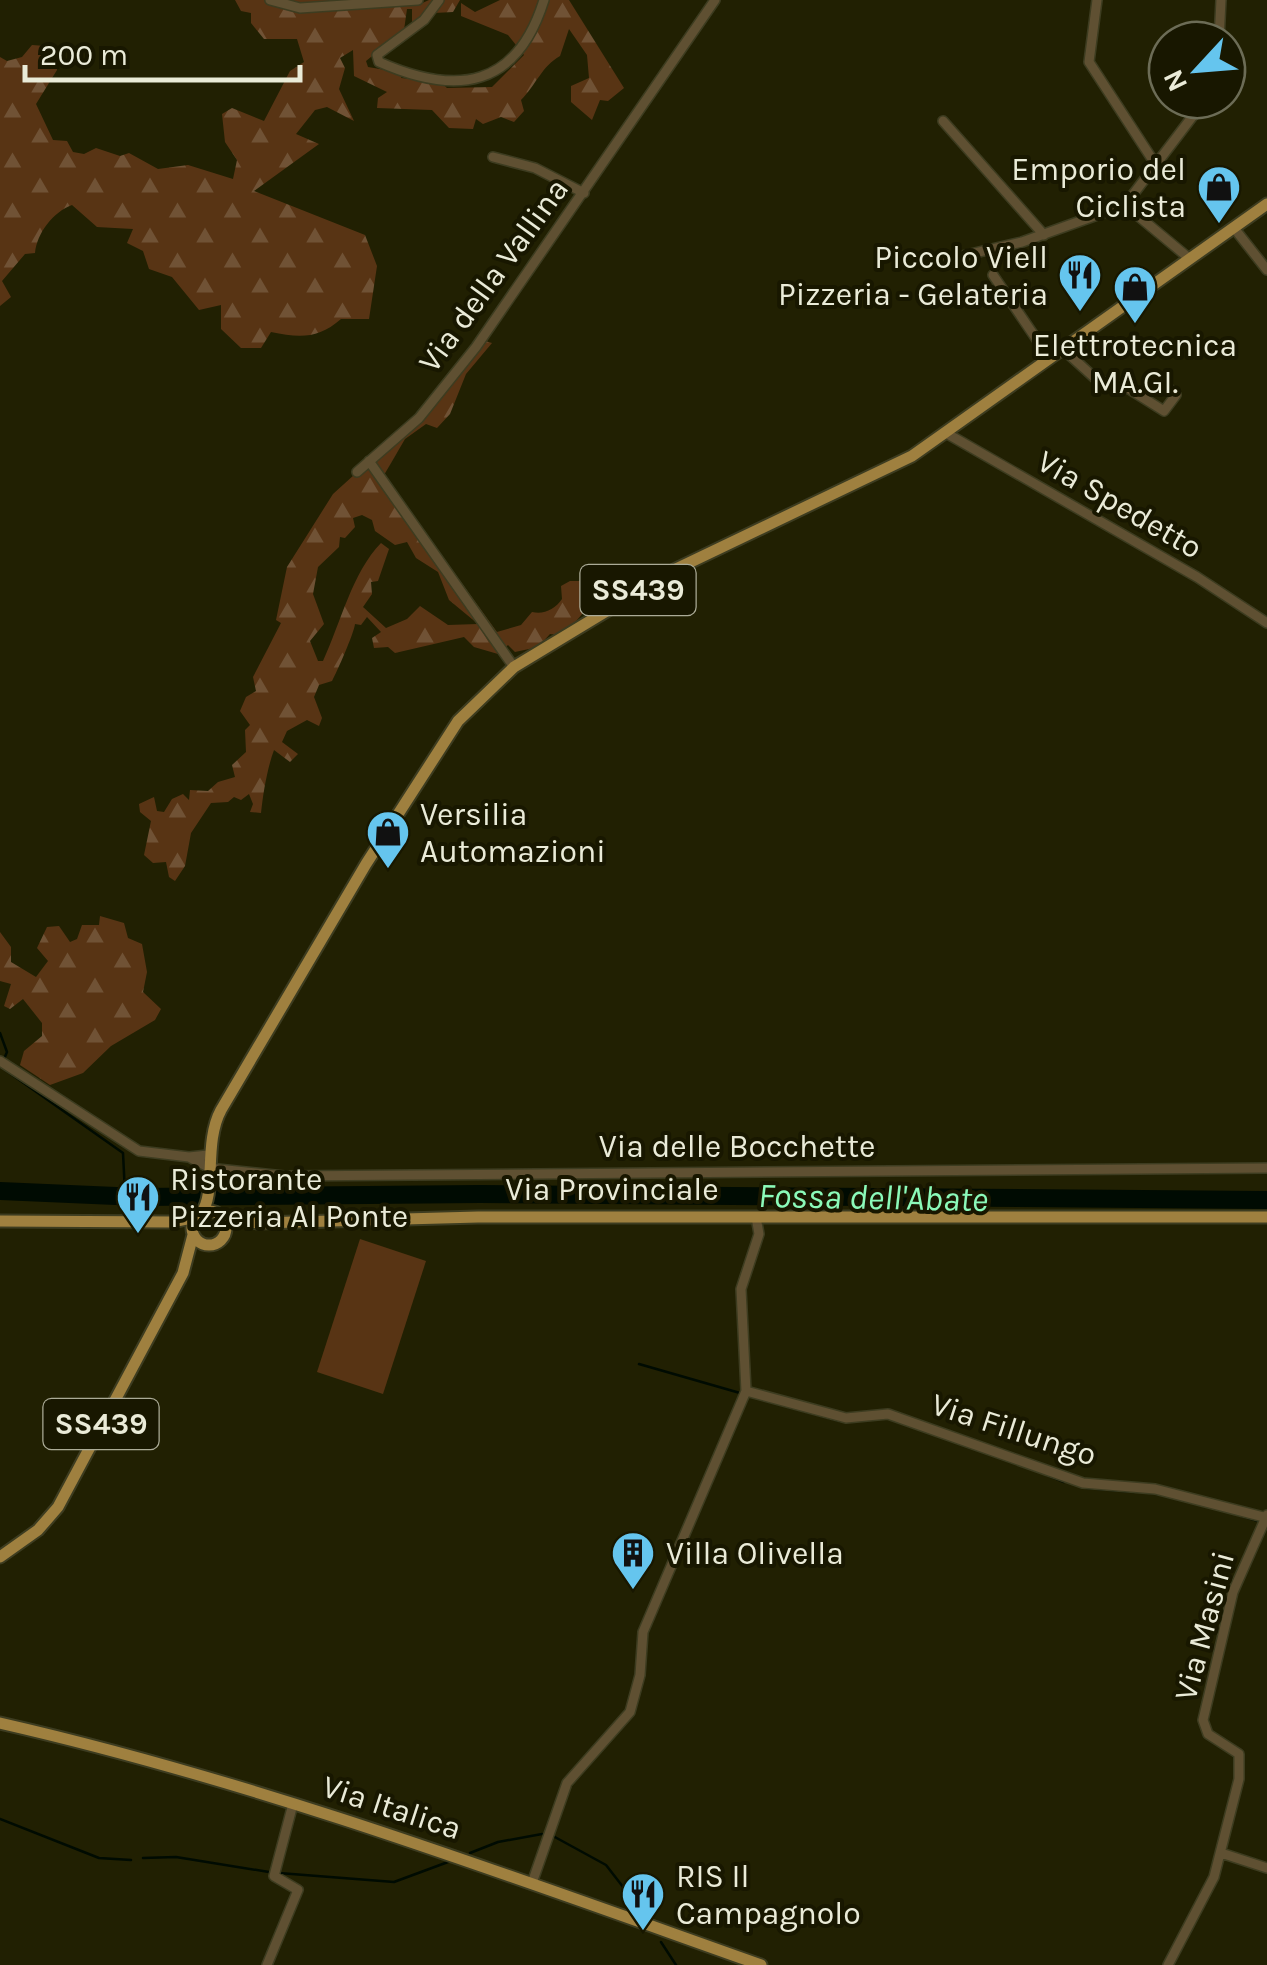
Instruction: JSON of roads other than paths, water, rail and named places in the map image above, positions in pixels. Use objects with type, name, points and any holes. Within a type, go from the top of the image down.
[{"type":"main road","name":"SS439","points":[[209,1212],[208,1165],[215,1120],[366,864],[458,721],[514,667],[654,581],[872,478],[946,433],[1267,204]]},
{"type":"main road","name":"Via Provinciale","points":[[0,1221],[172,1222],[209,1212],[258,1223],[756,1216],[1267,1217]]},
{"type":"main road","points":[[193,1233],[209,1212],[226,1231],[218,1242]]},
{"type":"main road","name":"Via Provinciale","points":[[172,1222],[193,1233],[203,1245],[258,1223]]},
{"type":"main road","name":"SS439","points":[[0,1557],[38,1530],[58,1506],[183,1273],[193,1233]]},
{"type":"main road","name":"Via Provinciale","points":[[183,1273],[218,1242]]},
{"type":"main road","name":"Via Italica","points":[[0,1723],[293,1804],[760,1965]]},
{"type":"street","points":[[270,0],[300,8],[418,0]]},
{"type":"street","points":[[439,0],[424,20],[377,55],[380,62],[453,82],[481,80],[524,48],[544,0]]},
{"type":"street","name":"Via della Vallina","points":[[356,472],[425,410],[514,295],[715,0]]},
{"type":"street","points":[[1097,0],[1089,62],[1156,165]]},
{"type":"street","points":[[949,259],[1044,235],[1125,205],[1190,120]]},
{"type":"street","points":[[944,122],[1044,235]]},
{"type":"street","points":[[494,157],[517,160],[584,193]]},
{"type":"street","points":[[1125,205],[1190,258]]},
{"type":"street","points":[[1234,228],[1267,270]]},
{"type":"street","points":[[993,275],[1050,359]]},
{"type":"street","points":[[1064,350],[1096,380],[1129,389],[1164,411],[1176,394],[1166,386]]},
{"type":"street","name":"Via Spedetto","points":[[946,433],[1197,577],[1267,623]]},
{"type":"street","points":[[369,461],[514,667]]},
{"type":"street","name":"Via delle Bocchette","points":[[0,1061],[139,1151],[284,1176],[1267,1168]]},
{"type":"street","points":[[532,1884],[567,1783],[630,1712],[640,1675],[643,1632],[746,1390],[741,1289],[759,1234],[756,1216]]},
{"type":"street","name":"Via Fillungo","points":[[746,1390],[846,1418],[888,1414],[1083,1482],[1155,1489],[1267,1517]]},
{"type":"street","name":"Via Masini","points":[[1168,1965],[1214,1877],[1221,1852],[1241,1759],[1234,1749],[1208,1734],[1203,1720],[1233,1592],[1267,1517]]},
{"type":"street","points":[[267,1965],[298,1890],[275,1872],[293,1804]]},
{"type":"street","points":[[1221,1852],[1267,1868]]},
{"type":"waterway","points":[[0,1033],[7,1052],[4,1059]]},
{"type":"waterway","points":[[1,1067],[123,1153],[125,1193]]},
{"type":"waterway","name":"Fossa dell'Abate","points":[[0,1191],[139,1197],[480,1194],[1267,1200]]},
{"type":"waterway","points":[[639,1364],[740,1393]]},
{"type":"waterway","points":[[764,1400],[840,1421]]},
{"type":"waterway","points":[[1047,1475],[1064,1482]]},
{"type":"waterway","points":[[1086,1488],[1134,1492]]},
{"type":"waterway","points":[[1145,1492],[1162,1495]]},
{"type":"waterway","points":[[1232,1513],[1258,1521]]},
{"type":"waterway","points":[[0,1819],[99,1858],[131,1860]]},
{"type":"waterway","points":[[470,1853],[498,1842],[542,1834]]},
{"type":"waterway","points":[[553,1836],[606,1865],[644,1914]]},
{"type":"waterway","points":[[143,1858],[176,1857],[269,1872]]},
{"type":"waterway","points":[[279,1873],[394,1882],[448,1862]]},
{"type":"waterway","points":[[661,1942],[676,1965]]},
{"type":"place","name":"Emporio del Ciclista","points":[[1219,225]]},
{"type":"place","name":"Piccolo Viell Pizzeria - Gelateria","points":[[1080,313]]},
{"type":"place","name":"Elettrotecnica MA.GI.","points":[[1135,325]]},
{"type":"place","name":"Versilia Automazioni","points":[[388,870]]},
{"type":"place","name":"Ristorante Pizzeria Al Ponte","points":[[138,1235]]},
{"type":"place","name":"Villa Olivella","points":[[633,1591]]},
{"type":"place","name":"RIS Il Campagnolo","points":[[643,1932]]}]
